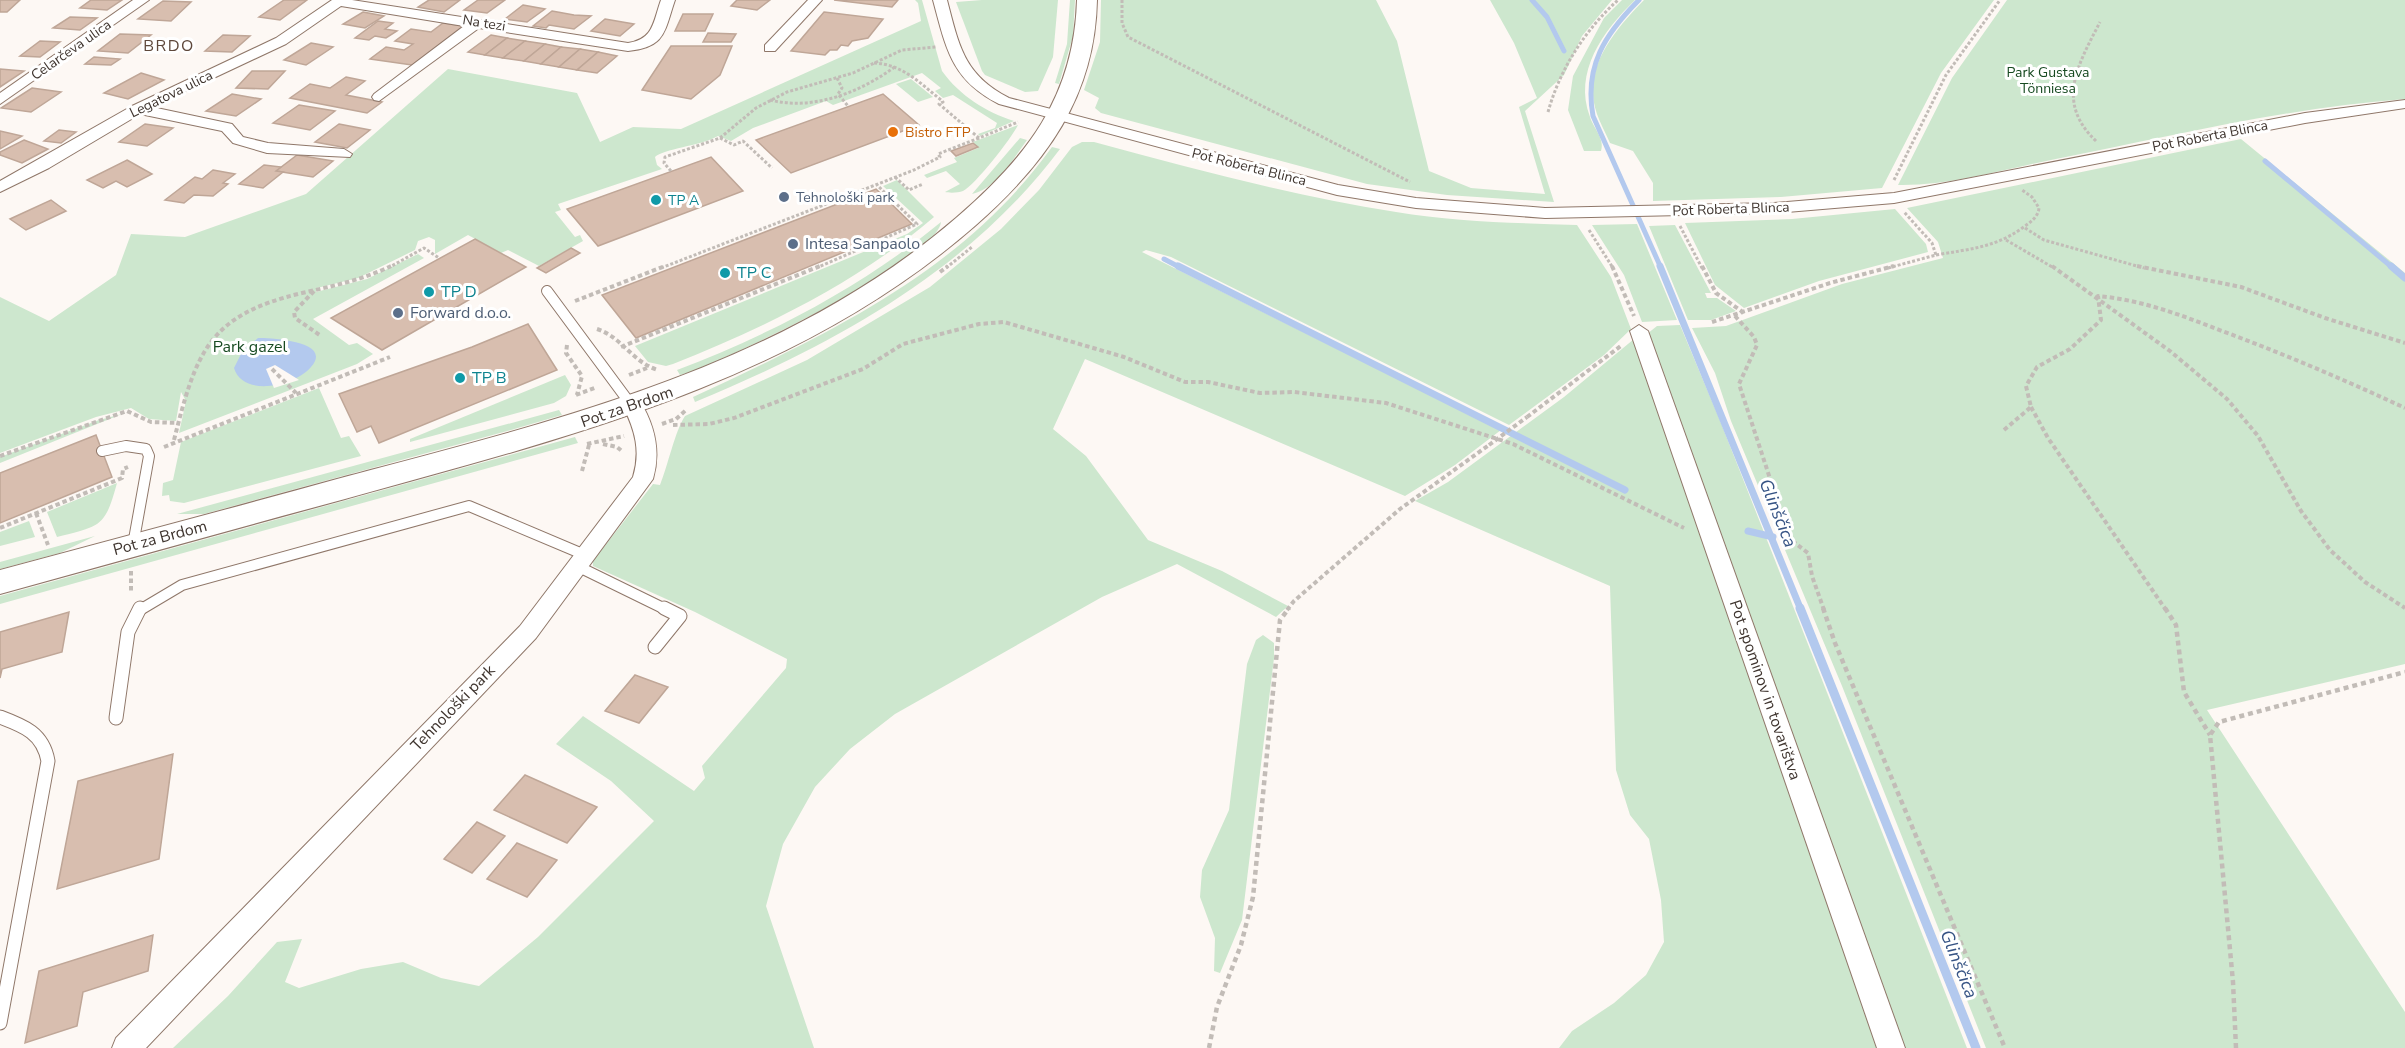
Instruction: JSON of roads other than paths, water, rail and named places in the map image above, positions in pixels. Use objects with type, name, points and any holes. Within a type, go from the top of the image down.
[{"type":"main road","name":"Pot za Brdom","points":[[0,582],[132,558],[586,422],[724,371],[819,326],[907,270],[952,236],[1010,181],[1058,116],[1081,61],[1087,26],[1087,0]]},
{"type":"street","name":"Celarčeva ulica","points":[[0,100],[142,0]]},
{"type":"street","name":"Na tezi","points":[[340,1],[628,47],[644,45],[655,38],[668,0]]},
{"type":"street","points":[[770,48],[815,0]]},
{"type":"street","name":"Pot Roberta Blinca","points":[[940,0],[960,67],[978,88],[1004,101],[1336,189],[1437,206],[1621,213],[1838,204],[1894,198],[2002,179],[2260,126],[2405,104]]},
{"type":"street","name":"Legatova ulica","points":[[0,186],[174,90],[259,53],[309,25],[340,1]]},
{"type":"street","points":[[379,97],[478,22]]},
{"type":"street","points":[[138,110],[227,127],[237,140],[267,148],[344,154]]},
{"type":"street","name":"Pot spominov in tovarištva","points":[[1639,331],[1891,1048]]},
{"type":"street","name":"Tehnološki park","points":[[126,1048],[546,611],[581,560],[634,492],[647,467],[648,442],[633,406]]},
{"type":"lane","name":"Tehnološki park","points":[[547,291],[561,306],[633,406]]},
{"type":"lane","points":[[102,451],[137,446],[146,449],[149,456],[132,558]]},
{"type":"lane","points":[[116,718],[128,632],[141,607],[182,585],[469,506],[581,560],[680,616],[655,647]]},
{"type":"lane","points":[[0,717],[31,729],[47,746],[48,761],[0,1023]]},
{"type":"water","points":[[258,338],[287,340],[308,346],[316,358],[303,374],[282,384],[258,386],[248,383],[239,377],[234,368],[242,352]]},
{"type":"waterway","name":"Glinščica","points":[[1532,0],[1547,17],[1564,51]]},
{"type":"waterway","name":"Glinščica","points":[[1639,0],[1616,25],[1600,52],[1595,66],[1591,98],[1593,116],[1661,268]]},
{"type":"waterway","points":[[2265,161],[2393,268]]},
{"type":"waterway","points":[[1164,259],[1181,268]]},
{"type":"waterway","points":[[1178,266],[1625,490]]},
{"type":"waterway","name":"Glinščica","points":[[1660,266],[1771,536]]},
{"type":"waterway","points":[[2391,266],[2405,278]]},
{"type":"waterway","points":[[1748,531],[1771,536]]},
{"type":"waterway","name":"Glinščica","points":[[1771,536],[1801,610]]},
{"type":"waterway","name":"Glinščica","points":[[1800,608],[1976,1048]]},
{"type":"place","name":"Bistro FTP","points":[[893,132]]},
{"type":"place","name":"Tehnološki park","points":[[784,197]]},
{"type":"place","name":"TP A","points":[[656,200]]},
{"type":"place","name":"Intesa Sanpaolo","points":[[793,244]]},
{"type":"place","name":"TP C","points":[[725,273]]},
{"type":"place","name":"TP D","points":[[429,292]]},
{"type":"place","name":"Forward d.o.o.","points":[[398,313]]},
{"type":"place","name":"TP B","points":[[460,378]]},
{"type":"district","name":"BRDO","points":[[169,46]]},
{"type":"park label","name":"Park Gustava Tönniesa","points":[[2048,80]]},
{"type":"park label","name":"Park gazel","points":[[250,347]]}]
